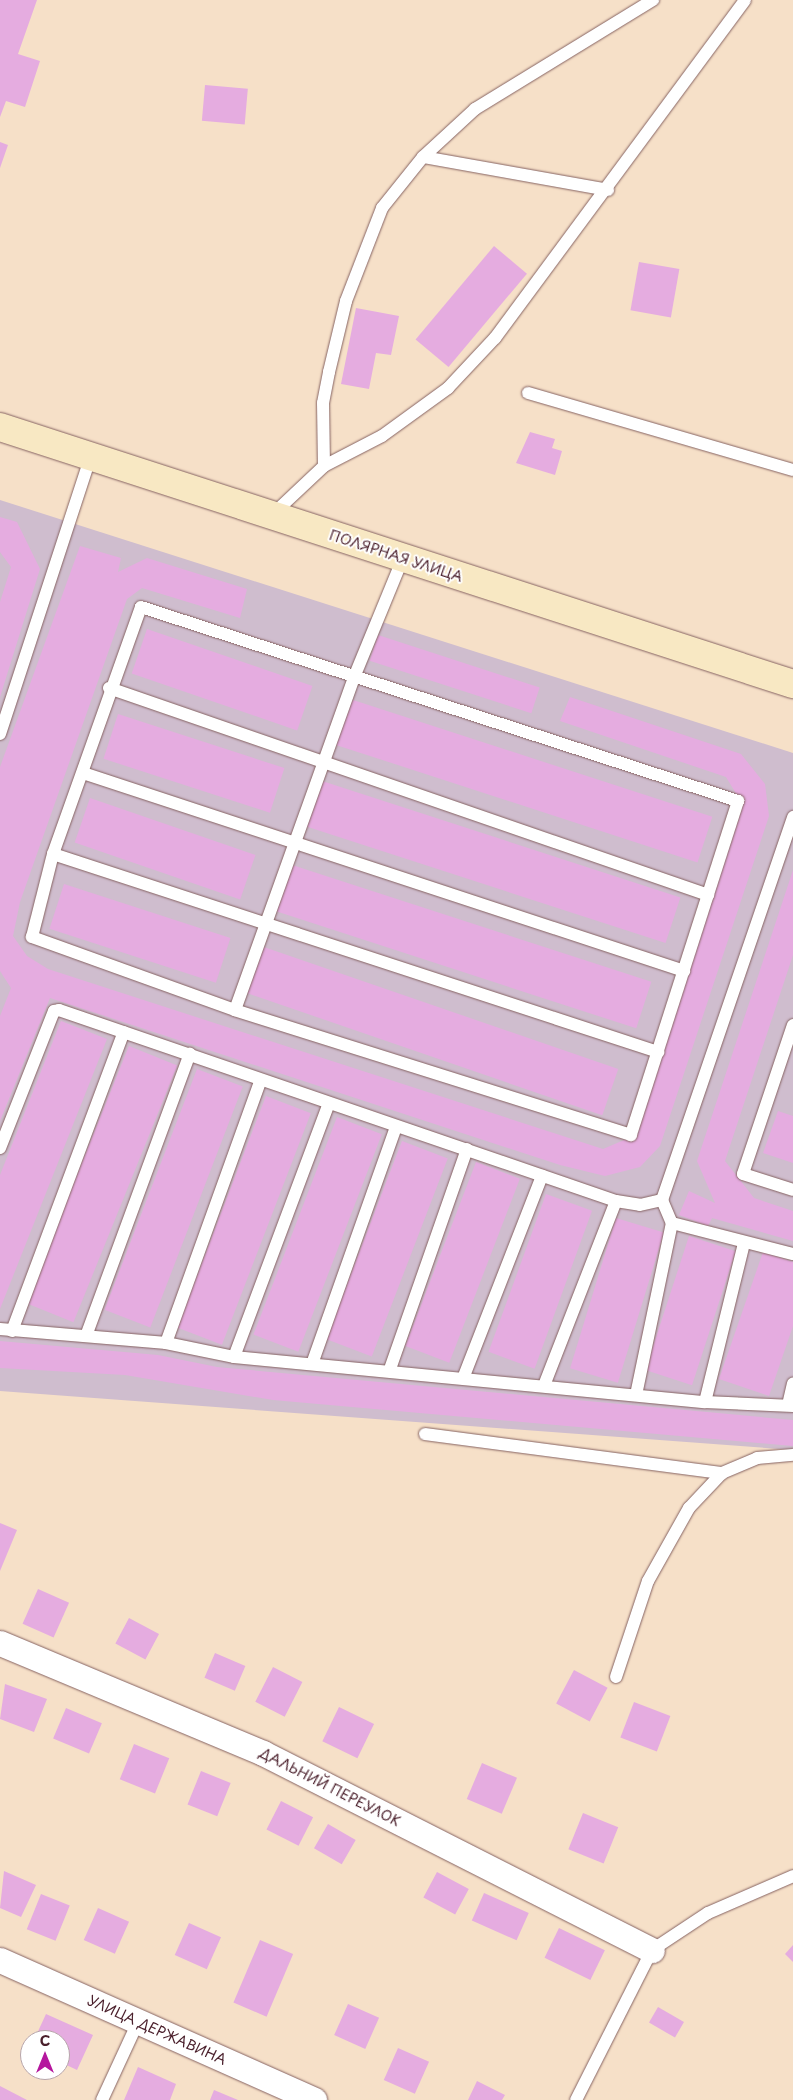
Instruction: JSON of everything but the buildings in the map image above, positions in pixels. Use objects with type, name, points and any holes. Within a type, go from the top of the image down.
[{"type":"main road","name":"ПОЛЯРНАЯ УЛИЦА","points":[[0,427],[793,684]]},
{"type":"street","name":"ДАЛЬНИЙ ПЕРЕУЛОК","points":[[0,1643],[263,1753],[652,1950]]},
{"type":"street","name":"УЛИЦА ДЕРЖАВИНА","points":[[0,1960],[314,2100]]},
{"type":"lane","points":[[324,466],[323,403],[346,301],[382,208],[423,157],[475,109],[653,0]]},
{"type":"lane","points":[[272,514],[324,466],[382,436],[448,388],[495,338],[608,190],[745,0]]},
{"type":"lane","points":[[423,157],[608,190]]},
{"type":"lane","points":[[528,393],[793,470]]},
{"type":"lane","points":[[0,734],[91,456]]},
{"type":"lane","points":[[235,1010],[355,675],[403,558]]},
{"type":"lane","points":[[141,606],[738,801],[631,1135],[235,1010],[32,937],[53,854],[84,773],[109,688],[141,606]]},
{"type":"lane","points":[[109,688],[322,765],[708,895]]},
{"type":"lane","points":[[84,773],[684,971]]},
{"type":"lane","points":[[636,1395],[672,1223],[662,1200],[793,817]]},
{"type":"lane","points":[[53,854],[658,1052]]},
{"type":"lane","points":[[0,1148],[54,1011],[190,1054],[260,1082],[467,1149],[616,1201],[640,1205],[662,1200]]},
{"type":"lane","points":[[793,1025],[743,1174],[793,1190]]},
{"type":"lane","points":[[124,1032],[6,1330],[166,1343],[234,1357],[545,1383],[705,1402],[790,1405],[793,1384]]},
{"type":"lane","points":[[86,1336],[190,1054]]},
{"type":"lane","points":[[166,1343],[260,1082]]},
{"type":"lane","points":[[234,1357],[328,1105]]},
{"type":"lane","points":[[312,1364],[396,1126]]},
{"type":"lane","points":[[390,1369],[467,1149]]},
{"type":"lane","points":[[464,1376],[542,1176]]},
{"type":"lane","points":[[545,1383],[616,1201]]},
{"type":"lane","points":[[672,1223],[744,1243],[793,1254]]},
{"type":"lane","points":[[705,1402],[744,1243]]},
{"type":"lane","points":[[424,1434],[722,1473]]},
{"type":"lane","points":[[616,1677],[648,1581],[689,1508],[722,1473],[757,1458],[793,1455]]},
{"type":"lane","points":[[576,2100],[652,1950],[708,1913],[793,1876]]},
{"type":"lane","points":[[102,2100],[138,2022]]},
{"type":"shaded area","points":[[0,500],[793,753],[793,1450],[0,1391]]}]
